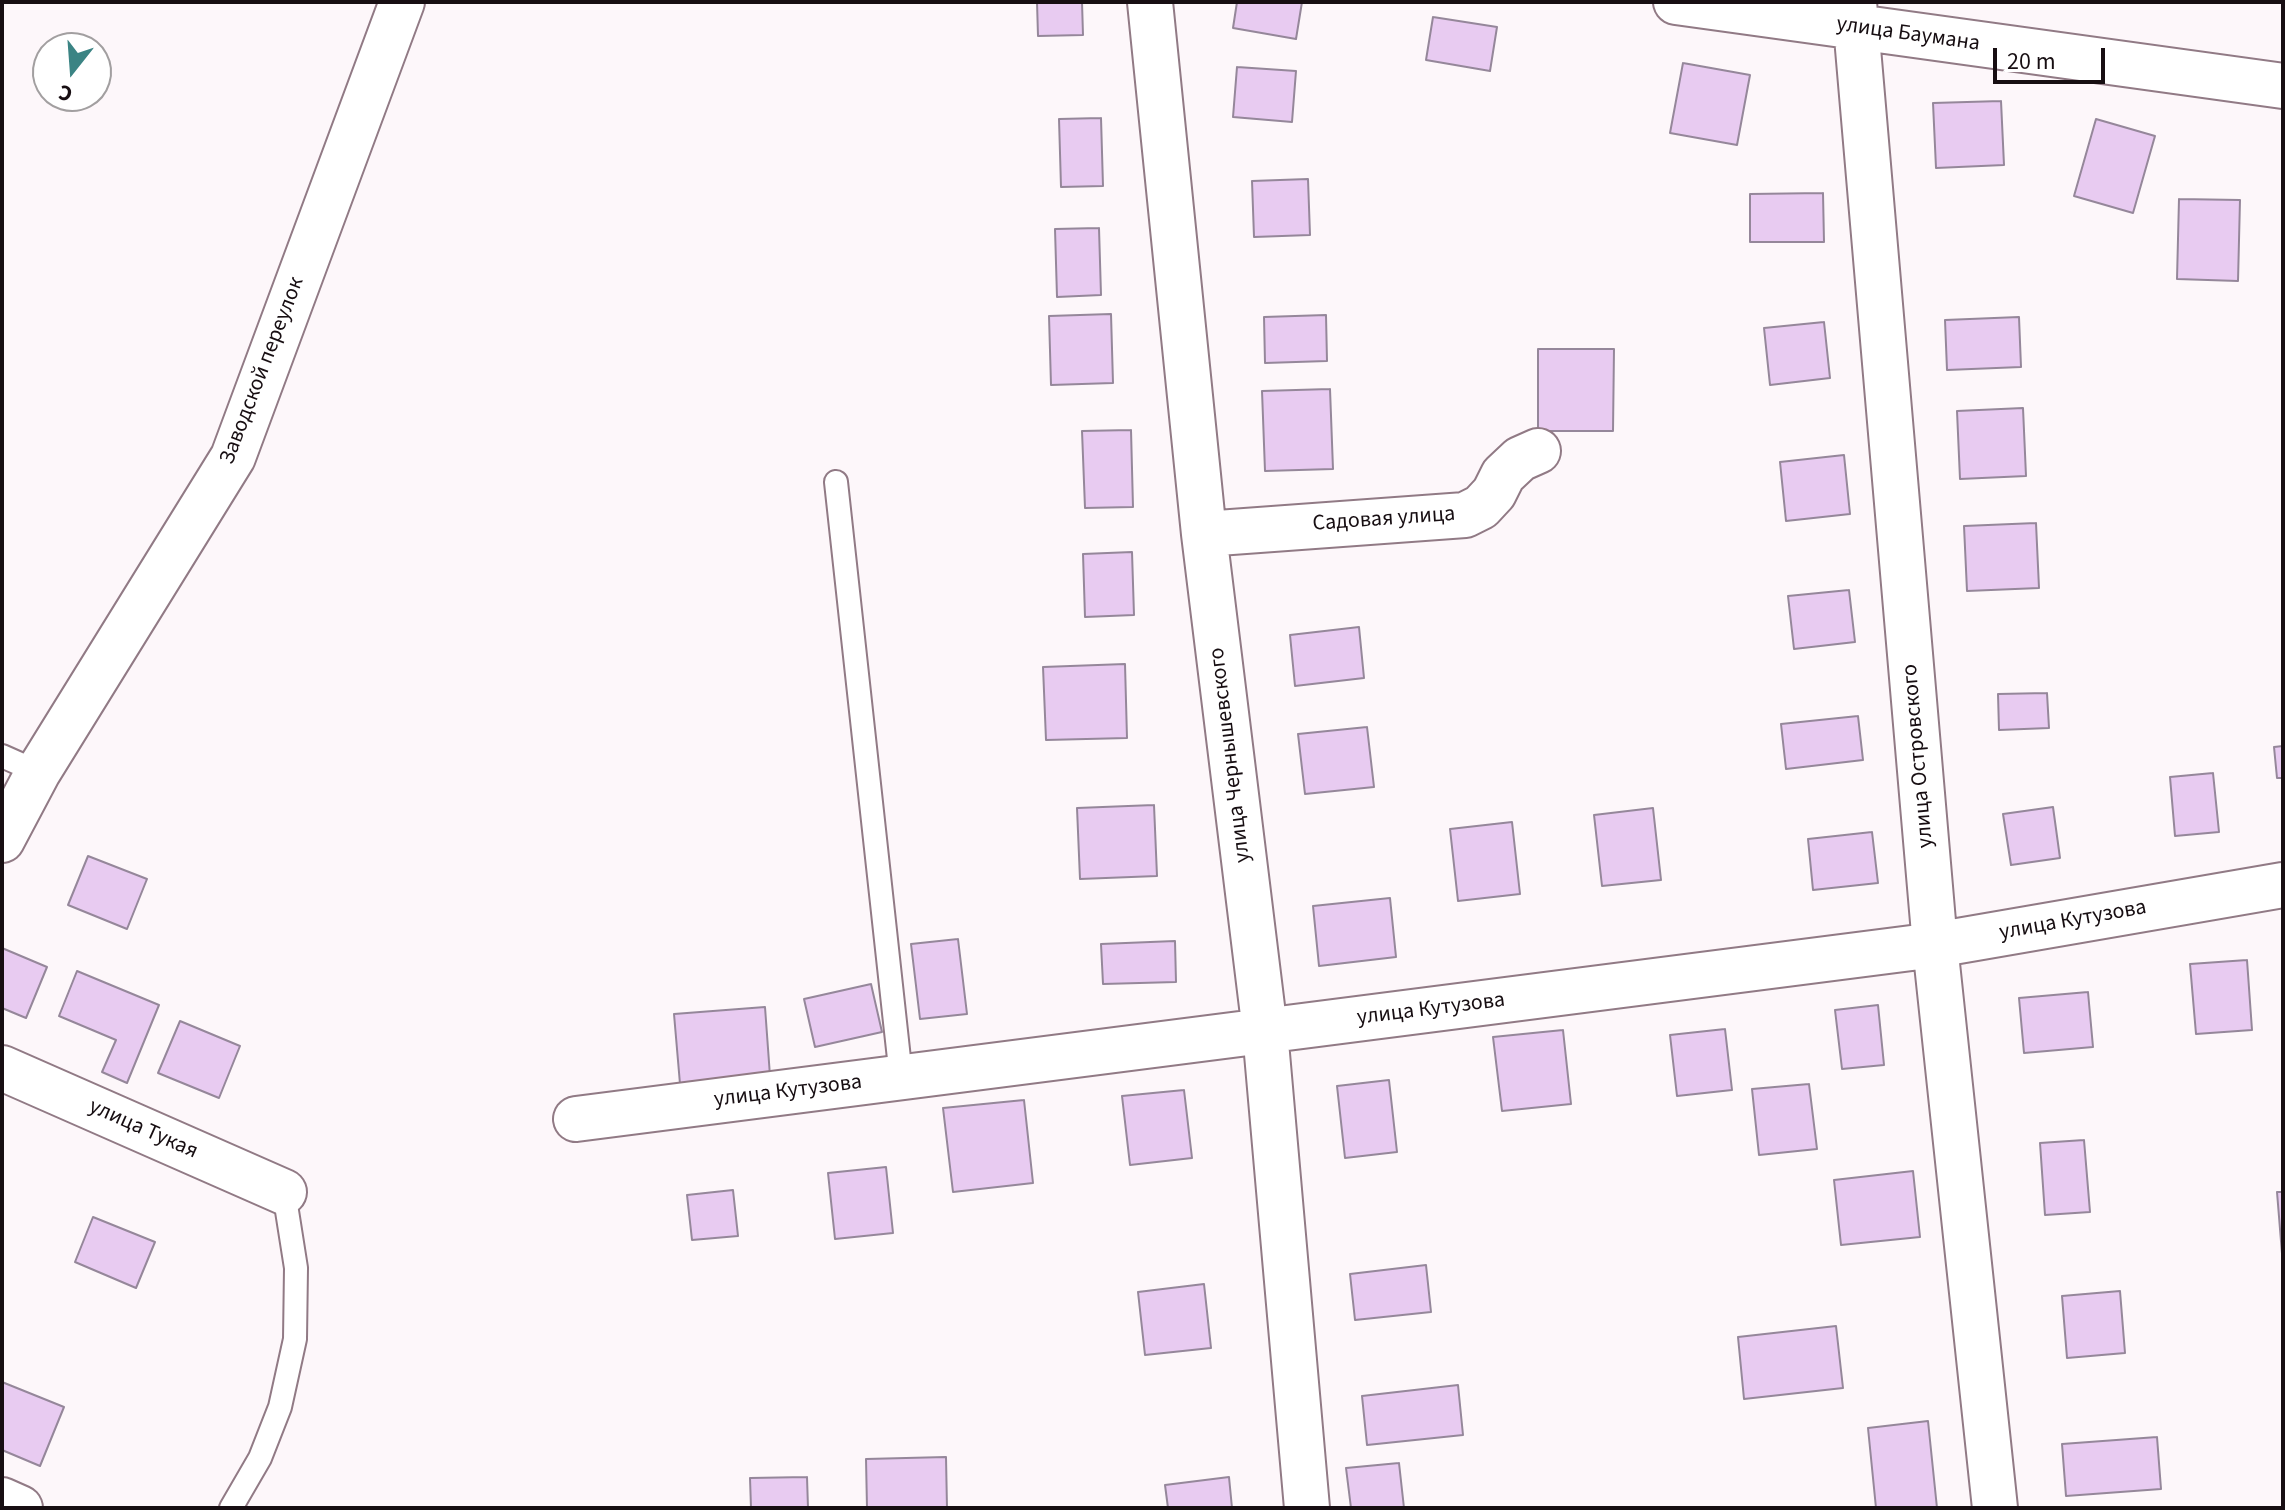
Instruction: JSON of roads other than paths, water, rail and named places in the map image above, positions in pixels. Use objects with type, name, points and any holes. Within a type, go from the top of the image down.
[{"type":"street","name":"Заводской переулок","points":[[2,840],[20,764],[233,457],[402,2]]},
{"type":"street","name":"улица Чернышевского","points":[[1150,2],[1204,534],[1265,1031],[1307,1508]]},
{"type":"street","name":"улица Баумана","points":[[1676,2],[1855,15],[2283,86]]},
{"type":"street","name":"улица Островского","points":[[1855,15],[1935,945],[1995,1508]]},
{"type":"street","name":"Садовая улица","points":[[1204,534],[1465,515],[1481,507],[1494,493],[1503,475],[1520,459],[1538,451]]},
{"type":"street","name":"улица Кутузова","points":[[576,1119],[1935,945],[2283,885]]},
{"type":"street","name":"улица Тукая","points":[[2,1068],[284,1192]]},
{"type":"street","points":[[2,1500],[20,1508]]},
{"type":"lane","points":[[836,482],[901,1077]]},
{"type":"lane","points":[[231,1508],[260,1458],[280,1407],[295,1339],[296,1268],[284,1192]]}]
